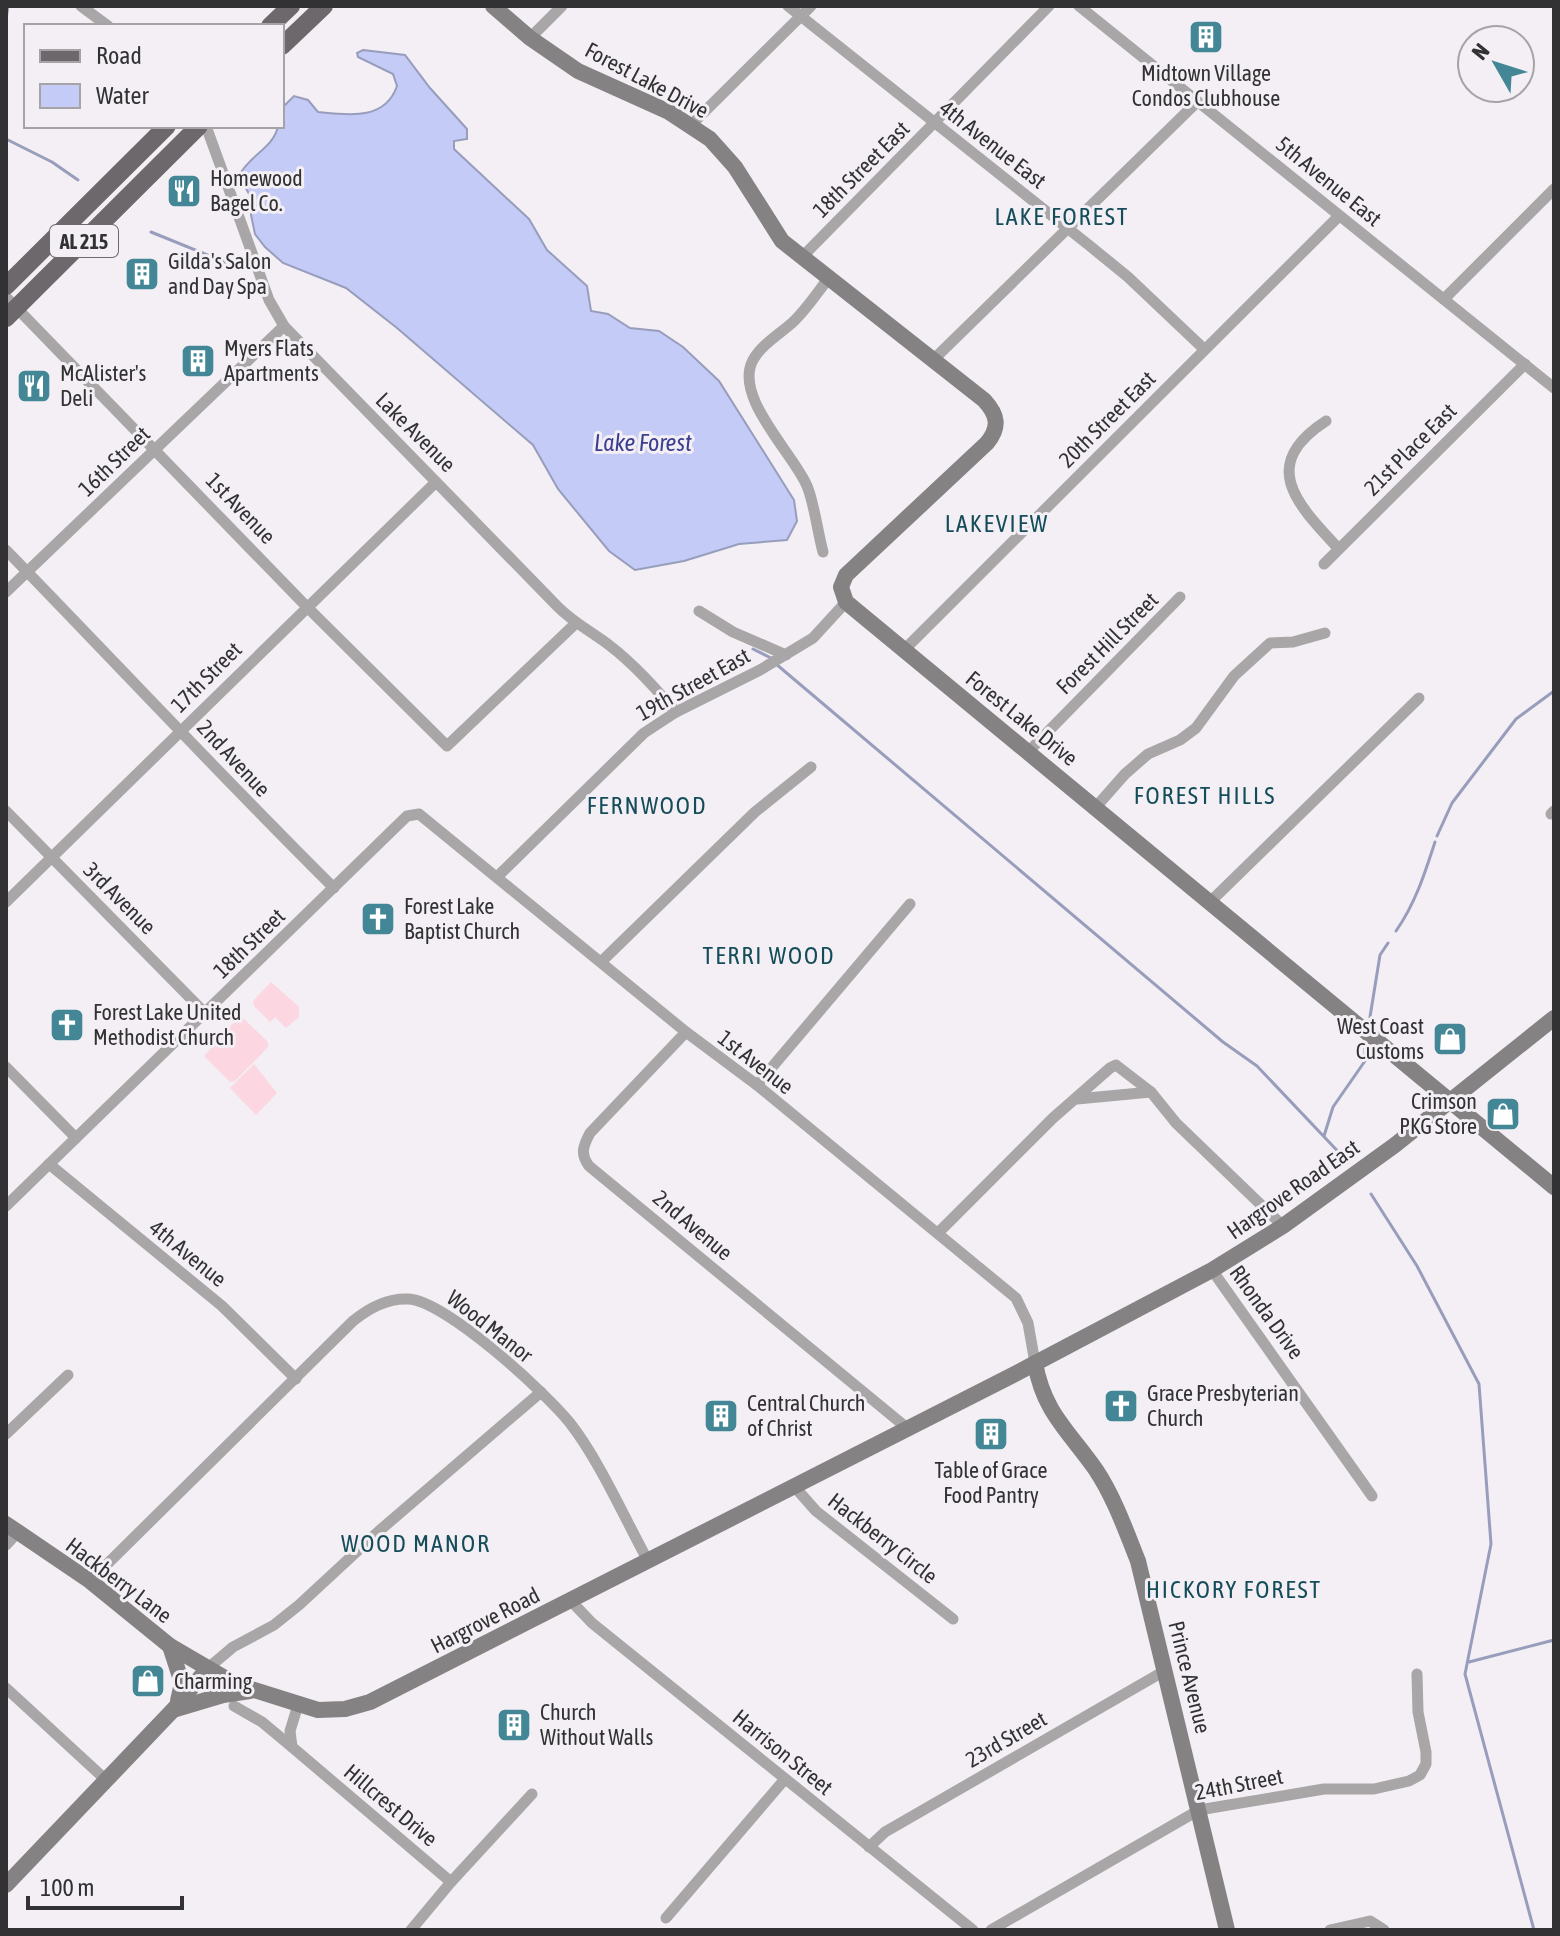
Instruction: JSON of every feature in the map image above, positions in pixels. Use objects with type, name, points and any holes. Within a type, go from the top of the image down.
[{"type":"main road","points":[[272,24],[291,6]]},
{"type":"main road","points":[[284,44],[324,6]]},
{"type":"main road","name":"AL 215","points":[[6,286],[165,128]]},
{"type":"main road","name":"AL 215","points":[[10,307],[197,128]]},
{"type":"street","points":[[81,6],[104,23]]},
{"type":"street","name":"Forest Lake Drive","points":[[493,6],[530,38],[578,71],[669,112],[710,139],[735,167],[782,241],[994,411],[997,424],[994,434],[846,575],[841,587],[846,602],[1554,1187]]},
{"type":"street","points":[[530,38],[562,6]]},
{"type":"street","name":"4th Avenue East","points":[[788,6],[1128,277],[1204,349]]},
{"type":"street","points":[[691,125],[811,6]]},
{"type":"street","name":"18th Street East","points":[[802,257],[1049,6]]},
{"type":"street","name":"5th Avenue East","points":[[1079,6],[1554,388]]},
{"type":"street","points":[[932,361],[1197,102]]},
{"type":"street","name":"Lake Avenue","points":[[207,128],[269,300],[284,326],[575,624],[609,645],[676,712]]},
{"type":"street","points":[[1444,299],[1554,189]]},
{"type":"street","name":"20th Street East","points":[[903,651],[1339,216]]},
{"type":"street","points":[[823,552],[805,482],[765,421],[750,387],[749,375],[751,363],[758,353],[796,320],[828,279]]},
{"type":"street","name":"1st Avenue","points":[[10,307],[155,449],[447,746],[575,624]]},
{"type":"street","name":"16th Street","points":[[6,592],[284,326]]},
{"type":"street","name":"21st Place East","points":[[1324,564],[1525,364]]},
{"type":"street","points":[[1326,421],[1309,432],[1299,444],[1289,468],[1292,492],[1306,514],[1338,548]]},
{"type":"street","name":"17th Street","points":[[6,902],[436,482]]},
{"type":"street","name":"2nd Avenue","points":[[6,550],[255,811],[334,888]]},
{"type":"street","name":"Forest Hill Street","points":[[1029,751],[1180,597]]},
{"type":"street","name":"19th Street East","points":[[497,877],[634,741],[676,712],[760,670],[813,638],[846,602]]},
{"type":"street","points":[[699,611],[733,632],[786,655]]},
{"type":"street","points":[[1095,808],[1125,774],[1148,754],[1180,740],[1196,728],[1234,676],[1270,643],[1293,642],[1325,633]]},
{"type":"street","points":[[1209,903],[1419,698]]},
{"type":"street","points":[[601,962],[755,812],[811,767]]},
{"type":"street","name":"3rd Avenue","points":[[6,811],[205,1013]]},
{"type":"street","name":"1st Avenue","points":[[419,814],[1016,1298],[1028,1323],[1035,1363]]},
{"type":"street","name":"18th Street","points":[[6,1206],[407,816],[419,814]]},
{"type":"street","points":[[757,1085],[910,904]]},
{"type":"street","name":"Hargrove Road East","points":[[1035,1363],[1212,1270],[1283,1226],[1552,1025]]},
{"type":"street","name":"2nd Avenue","points":[[686,1032],[590,1133],[584,1143],[584,1160],[907,1428]]},
{"type":"street","points":[[938,1233],[1053,1118],[1116,1065],[1151,1092],[1176,1123],[1283,1226]]},
{"type":"street","points":[[6,1067],[76,1138]]},
{"type":"street","points":[[1077,1099],[1151,1092]]},
{"type":"street","name":"4th Avenue","points":[[49,1164],[222,1306],[296,1379]]},
{"type":"street","name":"Rhonda Drive","points":[[1212,1270],[1372,1496]]},
{"type":"street","name":"Wood Manor","points":[[90,1581],[363,1313],[385,1302],[421,1301],[443,1312],[541,1392],[379,1531],[299,1605],[274,1625],[233,1647],[207,1669]]},
{"type":"street","name":"Hargrove Road","points":[[207,1669],[235,1684],[298,1705],[331,1710],[370,1702],[1035,1363]]},
{"type":"street","name":"Prince Avenue","points":[[1035,1363],[1040,1390],[1097,1472],[1138,1561],[1227,1930]]},
{"type":"street","points":[[6,1434],[68,1375]]},
{"type":"street","points":[[541,1392],[583,1442],[648,1561]]},
{"type":"street","name":"Hackberry Circle","points":[[793,1485],[816,1511],[953,1619]]},
{"type":"street","name":"Hackberry Lane","points":[[10,1534],[90,1581],[170,1646],[207,1669]]},
{"type":"street","name":"Harrison Street","points":[[571,1601],[592,1623],[973,1930]]},
{"type":"street","points":[[170,1646],[182,1683],[180,1698],[174,1709]]},
{"type":"street","points":[[11,1874],[174,1709],[207,1669]]},
{"type":"street","name":"23rd Street","points":[[869,1847],[885,1832],[1166,1670]]},
{"type":"street","name":"24th Street","points":[[991,1930],[1199,1810],[1324,1789],[1374,1789],[1409,1781],[1420,1775],[1426,1764],[1426,1752],[1418,1712],[1417,1674]]},
{"type":"street","points":[[6,1688],[106,1780]]},
{"type":"street","points":[[174,1709],[223,1695],[256,1691]]},
{"type":"street","points":[[292,1747],[290,1731],[298,1705]]},
{"type":"street","name":"Hillcrest Drive","points":[[234,1706],[262,1722],[451,1882]]},
{"type":"street","points":[[666,1918],[785,1779]]},
{"type":"street","points":[[411,1930],[532,1794]]},
{"type":"street","points":[[1330,1930],[1370,1921],[1384,1930]]},
{"type":"shaded area","points":[[271,982],[299,1007],[299,1017],[286,1028],[275,1017],[270,1022],[254,1006],[253,1001]]},
{"type":"shaded area","points":[[243,1018],[268,1042],[268,1047],[235,1081],[230,1082],[204,1056],[237,1019]]},
{"type":"shaded area","points":[[254,1064],[277,1093],[256,1115],[230,1088]]},
{"type":"water","name":"Lake Forest","points":[[363,50],[405,55],[467,129],[467,139],[454,141],[454,149],[529,219],[547,250],[587,286],[591,311],[608,314],[630,328],[659,331],[683,347],[719,381],[794,500],[797,521],[787,540],[739,544],[684,561],[635,570],[609,551],[558,489],[533,445],[346,288],[283,263],[265,247],[255,234],[251,215],[253,201],[239,176],[276,134],[278,128],[284,128],[284,106],[294,96],[308,100],[318,112],[364,113],[384,105],[397,86],[393,74],[358,57],[357,53]]},
{"type":"waterway","points":[[6,19],[8,6]]},
{"type":"waterway","points":[[6,139],[52,162],[78,180]]},
{"type":"waterway","points":[[151,232],[242,269]]},
{"type":"waterway","points":[[753,649],[771,658]]},
{"type":"waterway","points":[[776,664],[1223,1042],[1257,1066],[1348,1162]]},
{"type":"waterway","points":[[1437,836],[1452,803],[1516,719],[1554,691]]},
{"type":"waterway","points":[[1396,931],[1414,899],[1435,842]]},
{"type":"waterway","points":[[1370,1017],[1380,955],[1388,943]]},
{"type":"waterway","points":[[1324,1136],[1333,1107],[1365,1061],[1365,1045]]},
{"type":"waterway","points":[[1371,1194],[1417,1266],[1479,1384],[1491,1544],[1465,1674],[1534,1930]]},
{"type":"waterway","points":[[1469,1662],[1554,1640]]},
{"type":"place","name":"Midtown Village Condos Clubhouse","points":[[1206,37]]},
{"type":"place","name":"Homewood Bagel Co.","points":[[184,191]]},
{"type":"place","name":"Gilda's Salon and Day Spa","points":[[142,274]]},
{"type":"place","name":"Myers Flats Apartments","points":[[198,361]]},
{"type":"place","name":"McAlister's Deli","points":[[34,386]]},
{"type":"place","name":"Forest Lake Baptist Church","points":[[378,919]]},
{"type":"place","name":"Forest Lake United Methodist Church","points":[[67,1025]]},
{"type":"place","name":"West Coast Customs","points":[[1450,1039]]},
{"type":"place","name":"Crimson PKG Store","points":[[1503,1114]]},
{"type":"place","name":"Grace Presbyterian Church","points":[[1121,1406]]},
{"type":"place","name":"Central Church of Christ","points":[[721,1416]]},
{"type":"place","name":"Table of Grace Food Pantry","points":[[991,1434]]},
{"type":"place","name":"Charming","points":[[148,1681]]},
{"type":"place","name":"Church Without Walls","points":[[514,1725]]},
{"type":"district","name":"LAKE FOREST","points":[[1062,216]]},
{"type":"district","name":"LAKEVIEW","points":[[997,523]]},
{"type":"district","name":"FOREST HILLS","points":[[1205,795]]},
{"type":"district","name":"FERNWOOD","points":[[647,805]]},
{"type":"district","name":"TERRI WOOD","points":[[769,955]]},
{"type":"district","name":"WOOD MANOR","points":[[416,1543]]},
{"type":"district","name":"HICKORY FOREST","points":[[1234,1589]]}]
